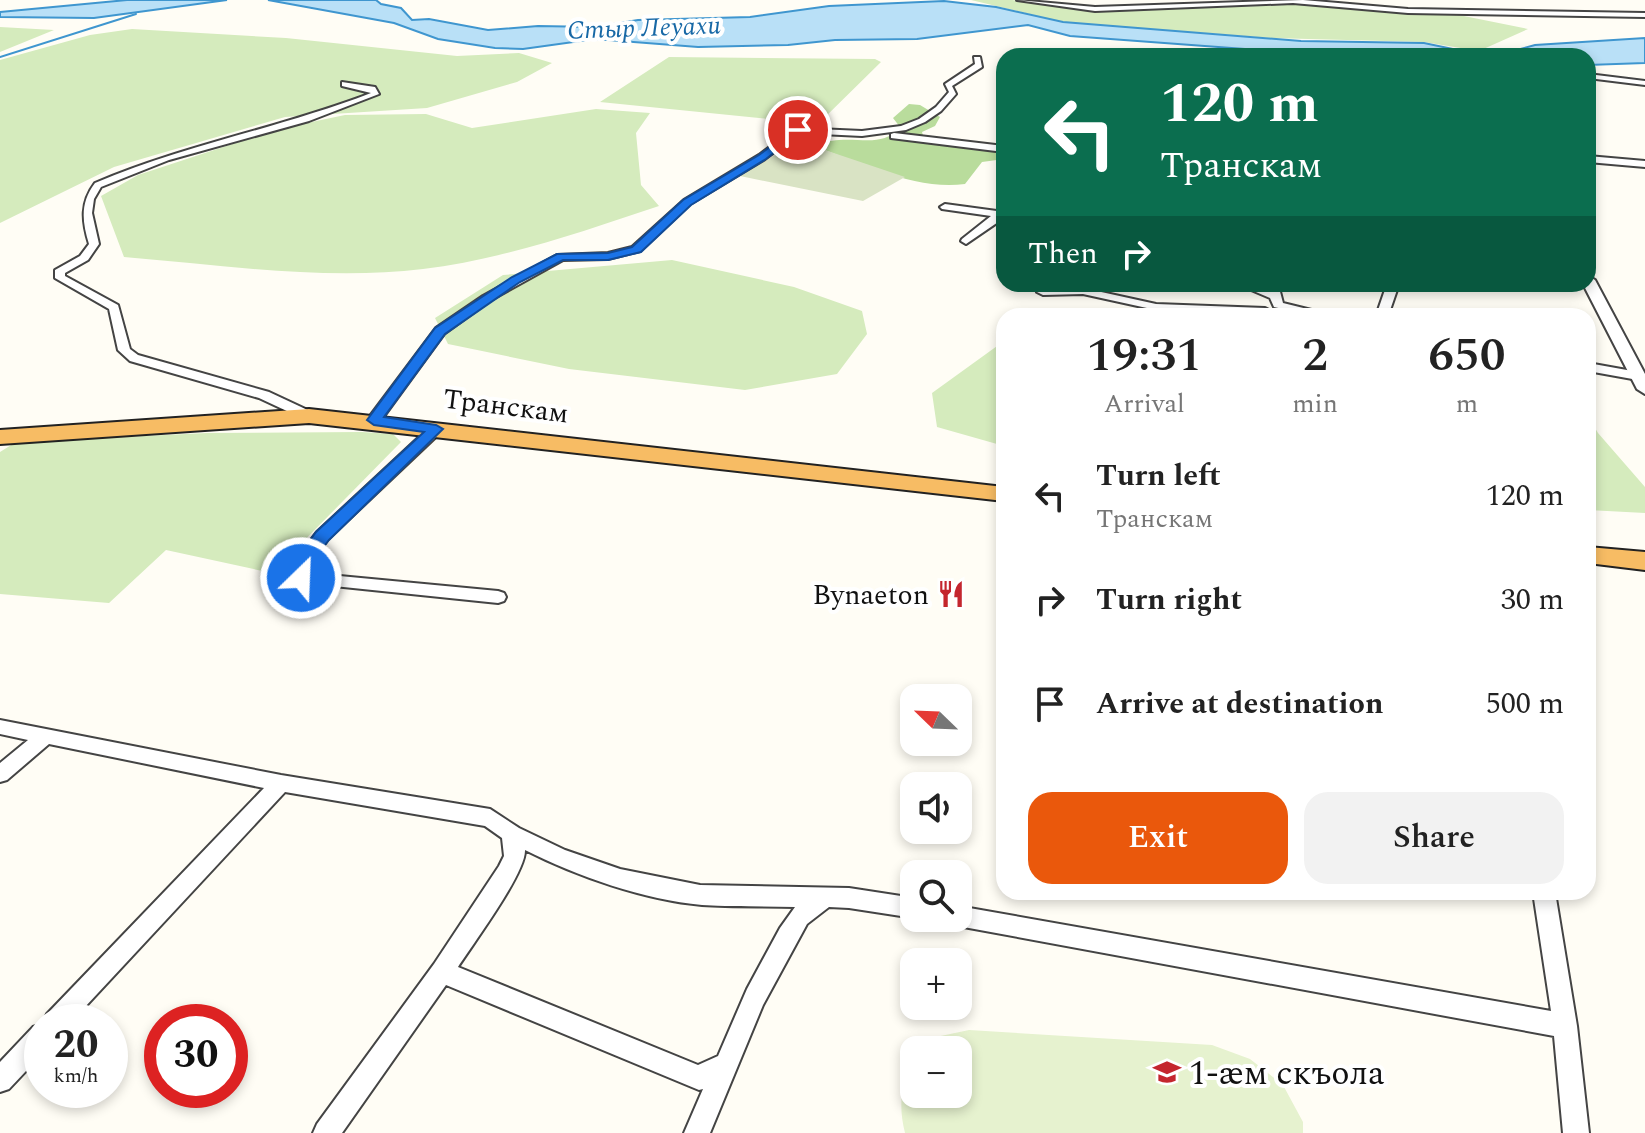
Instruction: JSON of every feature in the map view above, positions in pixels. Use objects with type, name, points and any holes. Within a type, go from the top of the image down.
[{"type":"highway","name":"Транскам","points":[[0,437],[309,416],[374,420],[996,493]]},
{"type":"highway","points":[[1596,556],[1645,561]]},
{"type":"street","points":[[1020,0],[1095,9],[1293,1],[1408,11],[1645,15]]},
{"type":"street","points":[[877,134],[908,128],[945,105],[953,92],[948,86],[979,65],[977,59]]},
{"type":"street","points":[[1596,77],[1645,83]]},
{"type":"street","points":[[309,416],[264,395],[134,358],[124,350],[114,307],[60,278],[59,272],[84,258],[94,244],[87,215],[88,196],[98,185],[187,151],[307,118],[375,94],[372,89],[345,84]]},
{"type":"street","points":[[374,420],[440,331],[516,280],[561,257],[608,256],[636,249],[687,202],[762,157],[798,130],[877,134],[996,148]]},
{"type":"street","points":[[1596,160],[1645,164]]},
{"type":"street","points":[[945,207],[996,214]]},
{"type":"street","points":[[966,241],[996,219]]},
{"type":"street","points":[[1088,292],[1171,308]]},
{"type":"street","points":[[1594,292],[1642,382]]},
{"type":"street","points":[[1275,295],[1309,308]]},
{"type":"street","points":[[1622,343],[1645,346]]},
{"type":"street","points":[[1596,369],[1642,382]]},
{"type":"street","points":[[436,429],[322,536],[299,567],[301,578],[323,583],[370,583],[498,597]]},
{"type":"street","points":[[0,727],[281,783],[490,818],[512,834],[558,857],[633,882],[700,895],[787,894],[849,898],[900,906]]},
{"type":"street","points":[[0,774],[46,736]]},
{"type":"street","points":[[72,1004],[281,783]]},
{"type":"street","points":[[326,1133],[442,972],[507,873],[515,856],[512,834]]},
{"type":"street","points":[[697,1133],[755,997],[788,935],[799,917],[825,898]]},
{"type":"street","points":[[1545,900],[1565,1026],[1576,1133]]},
{"type":"street","points":[[972,919],[1565,1026]]},
{"type":"street","points":[[442,972],[699,1078],[729,1063]]},
{"type":"street","points":[[0,1080],[24,1055]]},
{"type":"green space","points":[[971,0],[1012,0],[1096,12],[1312,4],[1354,9],[1439,11],[1528,29],[1486,48],[1461,48],[1424,42],[1270,38],[1063,22]]},
{"type":"green space","points":[[0,27],[54,30],[0,52]]},
{"type":"green space","points":[[132,29],[286,38],[457,56],[519,53],[552,63],[517,82],[427,108],[285,117],[114,167],[0,223],[0,60],[90,35]]},
{"type":"green space","points":[[669,57],[875,59],[881,62],[818,124],[600,102]]},
{"type":"green space","points":[[909,104],[920,105],[940,117],[935,126],[922,132],[924,139],[996,147],[996,160],[982,162],[965,184],[946,185],[888,174],[813,146],[836,140],[887,137],[900,127],[893,118]]},
{"type":"green space","points":[[596,109],[650,113],[636,133],[641,185],[659,206],[542,244],[484,259],[386,272],[311,273],[124,257],[101,196],[138,175],[278,129],[345,115],[426,114],[472,128]]},
{"type":"green space","points":[[813,146],[905,177],[863,201],[740,176],[775,155]]},
{"type":"green space","points":[[672,260],[794,287],[862,311],[867,334],[837,374],[745,390],[569,369],[448,344],[435,318],[503,275]]},
{"type":"green space","points":[[996,347],[996,444],[937,427],[932,393]]},
{"type":"green space","points":[[1596,430],[1645,487],[1645,513],[1596,510]]},
{"type":"green space","points":[[207,433],[393,434],[401,442],[289,556],[267,572],[166,550],[109,603],[0,594],[0,452],[16,442]]},
{"type":"green space","points":[[969,1030],[1212,1045],[1250,1059],[1283,1085],[1303,1122],[1303,1133],[905,1133],[902,1108],[972,1108],[972,1036],[941,1036]]},
{"type":"water","points":[[127,0],[227,0],[94,18],[0,17],[0,12]]},
{"type":"water","name":"Стыр Леуахи","points":[[268,0],[376,0],[401,8],[412,20],[429,19],[488,30],[538,26],[595,27],[638,20],[750,17],[829,6],[944,1],[996,7],[1063,22],[1301,41],[1424,43],[1448,48],[1232,48],[1070,36],[1028,25],[917,39],[698,47],[595,39],[523,49],[438,39],[394,23]]},
{"type":"water","points":[[1645,38],[1645,63],[1596,65],[1596,48],[1524,48]]},
{"type":"waterway","points":[[0,57],[136,14]]},
{"type":"place","name":"Bynaeton","points":[[951,594]]},
{"type":"place","name":"1-æм скъола","points":[[1167,1072]]},
{"type":"route","points":[[301,578],[299,567],[322,536],[436,429],[374,420],[440,331],[516,280],[561,257],[608,256],[636,249],[687,202],[762,157],[798,130]]}]
